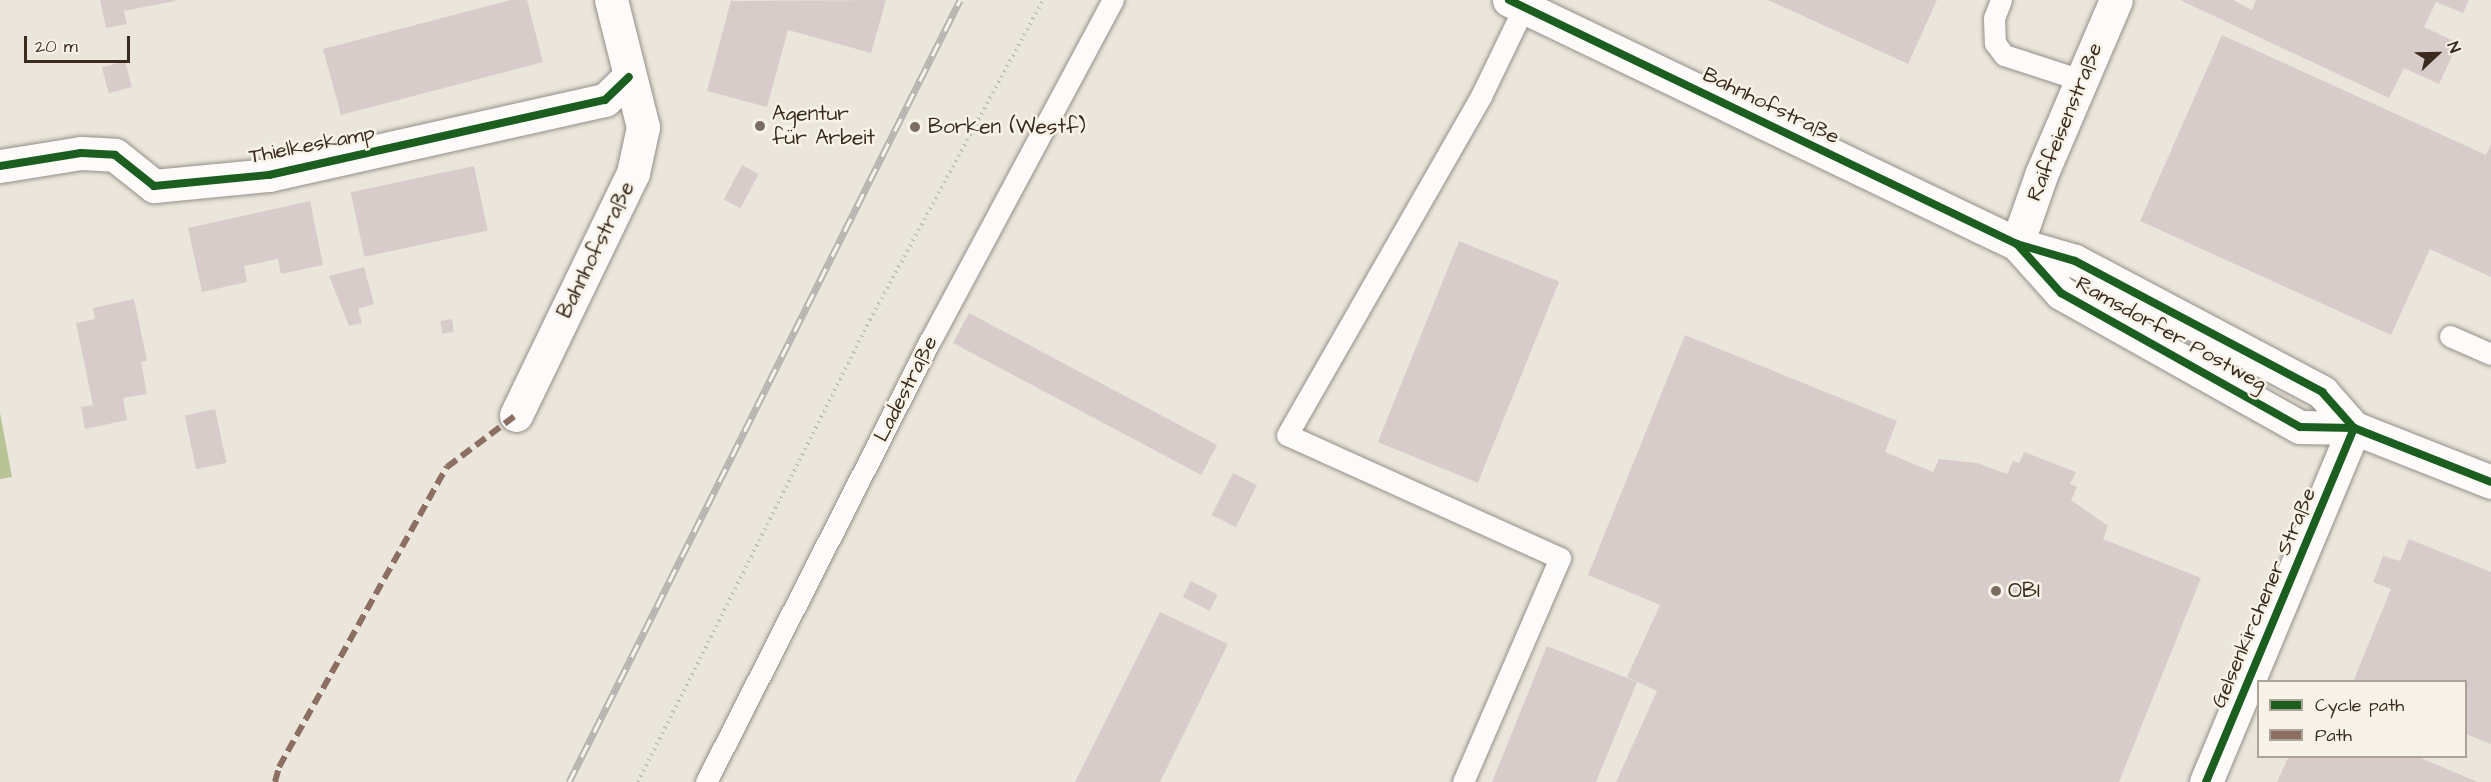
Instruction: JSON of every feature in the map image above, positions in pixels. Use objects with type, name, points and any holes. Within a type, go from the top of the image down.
[{"type":"street","name":"Bahnhofstraße","points":[[516,415],[633,173],[643,127],[610,0]]},
{"type":"street","name":"Raiffeisenstraße","points":[[2017,244],[2116,0]]},
{"type":"street","name":"Bahnhofstraße","points":[[1517,4],[2017,244]]},
{"type":"street","name":"Thielkeskamp","points":[[0,166],[81,153],[116,155],[154,186],[269,175],[605,100],[629,77]]},
{"type":"street","name":"Ramsdorfer Postweg","points":[[2017,244],[2075,261],[2322,392],[2354,428],[2491,482]]},
{"type":"street","name":"Gelsenkirchener Straße","points":[[2206,782],[2354,428]]},
{"type":"lane","name":"Ladestraße","points":[[706,782],[931,339],[1113,0]]},
{"type":"lane","points":[[2001,0],[1994,18],[1995,43],[2004,55],[2082,80]]},
{"type":"lane","points":[[1463,782],[1560,558],[1287,435],[1481,96],[1517,4]]},
{"type":"lane","points":[[2450,336],[2491,354]]},
{"type":"path","points":[[638,782],[870,320],[1043,0]]},
{"type":"green space","points":[[0,413],[12,477],[0,479]]},
{"type":"building","points":[[100,0],[175,1],[124,11],[127,24],[106,28]]},
{"type":"building","points":[[511,0],[527,0],[543,62],[341,115],[323,49]]},
{"type":"building","points":[[731,0],[886,0],[871,53],[788,30],[767,107],[707,91]]},
{"type":"building","points":[[1768,0],[1937,0],[1908,64]]},
{"type":"building","points":[[2180,0],[2233,0],[2252,10],[2256,0],[2469,0],[2463,13],[2436,2],[2424,27],[2458,43],[2439,84],[2404,68],[2389,98]]},
{"type":"building","points":[[2222,35],[2486,155],[2491,144],[2491,277],[2430,249],[2391,335],[2140,221]]},
{"type":"building","points":[[125,61],[132,87],[109,93],[102,67]]},
{"type":"building","points":[[742,165],[759,174],[740,208],[724,199]]},
{"type":"building","points":[[474,166],[488,231],[364,257],[351,192]]},
{"type":"building","points":[[310,201],[323,265],[281,274],[278,259],[244,266],[247,282],[202,292],[188,228]]},
{"type":"building","points":[[1459,241],[1559,281],[1478,483],[1378,442]]},
{"type":"building","points":[[364,267],[374,304],[358,309],[362,323],[349,326],[329,276]]},
{"type":"building","points":[[134,299],[147,361],[141,362],[147,394],[123,398],[127,420],[85,429],[81,407],[93,405],[76,323],[95,319],[93,308]]},
{"type":"building","points":[[969,313],[1217,445],[1201,475],[953,343]]},
{"type":"building","points":[[452,319],[454,332],[442,334],[440,321]]},
{"type":"building","points":[[1685,335],[1897,421],[1885,452],[1933,472],[1939,459],[1977,463],[2007,474],[2013,461],[2019,463],[2024,452],[2076,472],[2070,484],[2077,487],[2071,500],[2108,526],[2103,539],[2201,578],[2119,782],[1616,782],[1657,691],[1627,677],[1660,605],[1588,575]]},
{"type":"building","points":[[215,409],[226,463],[196,469],[185,415]]},
{"type":"building","points":[[1233,473],[1257,485],[1236,527],[1212,515]]},
{"type":"building","points":[[2409,539],[2491,572],[2491,744],[2467,734],[2467,680],[2354,680],[2391,589],[2373,582],[2383,556],[2400,561]]},
{"type":"building","points":[[1191,581],[1218,595],[1210,611],[1183,597]]},
{"type":"building","points":[[1160,612],[1228,644],[1160,782],[1075,782]]},
{"type":"building","points":[[1547,646],[1637,682],[1596,782],[1492,782]]},
{"type":"building","points":[[2288,758],[2421,758],[2478,782],[2277,782]]},
{"type":"railway","points":[[569,782],[960,0]]},
{"type":"marked path","points":[[275,782],[279,767],[447,467],[516,415]]},
{"type":"cycle path","points":[[1509,0],[2017,244],[2075,261],[2322,392],[2354,428]]},
{"type":"cycle path","points":[[0,166],[81,153],[115,155],[154,186],[269,175],[605,100],[629,77]]},
{"type":"cycle path","points":[[2017,244],[2061,293],[2300,427],[2354,428],[2491,482]]},
{"type":"cycle path","points":[[2206,782],[2354,428]]},
{"type":"place","name":"Agentur für Arbeit","points":[[760,126]]},
{"type":"place","name":"Borken (Westf)","points":[[915,127]]},
{"type":"place","name":"OBI","points":[[1996,591]]}]
